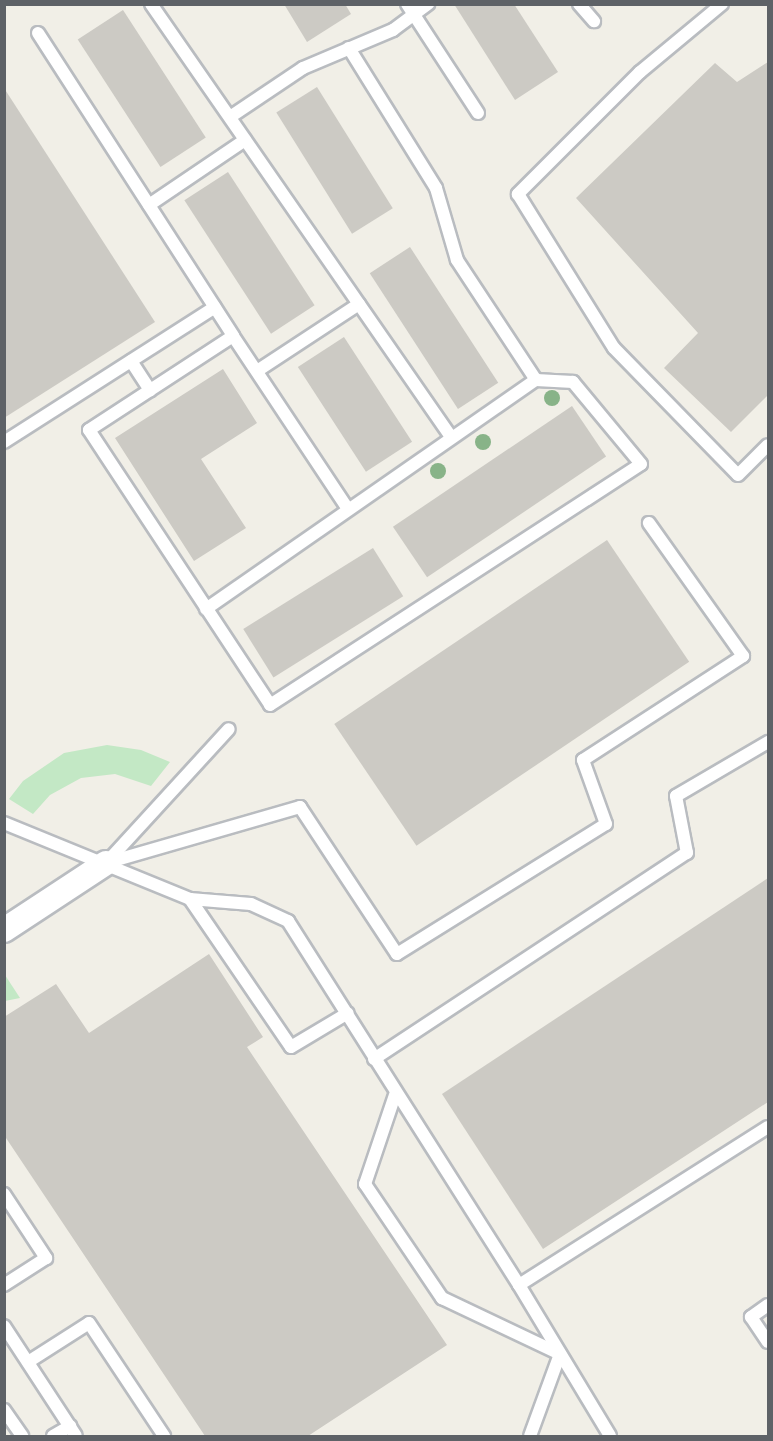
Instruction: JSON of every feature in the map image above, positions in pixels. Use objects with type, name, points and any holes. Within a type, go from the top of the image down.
[{"type":"street","points":[[4,930],[106,863]]},
{"type":"lane","points":[[230,117],[303,68],[393,30],[411,9],[428,4]]},
{"type":"lane","points":[[579,4],[594,21]]},
{"type":"lane","points":[[722,4],[640,72],[518,194],[614,348],[738,476],[768,446]]},
{"type":"lane","points":[[152,5],[451,437]]},
{"type":"lane","points":[[411,9],[478,112]]},
{"type":"lane","points":[[38,33],[233,336],[348,509]]},
{"type":"lane","points":[[349,48],[436,188],[457,260],[536,380]]},
{"type":"lane","points":[[149,205],[245,140]]},
{"type":"lane","points":[[257,371],[359,304]]},
{"type":"lane","points":[[4,442],[215,307]]},
{"type":"lane","points":[[206,609],[536,380],[573,382],[641,464],[270,705],[206,609],[89,430],[233,336]]},
{"type":"lane","points":[[130,361],[150,390]]},
{"type":"lane","points":[[106,863],[300,807],[397,954],[606,824],[583,760],[743,656],[649,523]]},
{"type":"lane","points":[[106,863],[229,729]]},
{"type":"lane","points":[[374,1059],[687,853],[676,796],[768,742]]},
{"type":"lane","points":[[4,823],[190,899],[252,904],[288,921],[348,1013],[395,1095],[519,1285],[610,1437]]},
{"type":"lane","points":[[190,899],[291,1047],[348,1013]]},
{"type":"lane","points":[[395,1095],[365,1184],[442,1298],[560,1354]]},
{"type":"lane","points":[[519,1285],[768,1127]]},
{"type":"lane","points":[[4,1194],[46,1258],[4,1285]]},
{"type":"lane","points":[[768,1305],[751,1317],[768,1342]]},
{"type":"lane","points":[[28,1362],[89,1323],[164,1437]]},
{"type":"lane","points":[[4,1326],[73,1431],[53,1437]]},
{"type":"lane","points":[[530,1437],[560,1354]]},
{"type":"lane","points":[[4,1410],[22,1437]]},
{"type":"green space","points":[[107,745],[141,750],[170,762],[151,786],[115,774],[81,778],[50,795],[33,814],[9,799],[23,781],[64,753]]},
{"type":"green space","points":[[5,975],[20,998],[5,1001]]},
{"type":"building","points":[[284,4],[345,4],[351,14],[307,42]]},
{"type":"building","points":[[454,4],[514,4],[558,72],[515,100]]},
{"type":"building","points":[[123,10],[206,137],[160,167],[78,39]]},
{"type":"building","points":[[768,62],[768,395],[731,432],[664,368],[698,333],[576,198],[715,63],[737,82]]},
{"type":"building","points":[[317,87],[393,208],[352,234],[276,112]]},
{"type":"building","points":[[4,88],[155,322],[4,418]]},
{"type":"building","points":[[228,172],[315,305],[271,334],[184,200]]},
{"type":"building","points":[[410,247],[498,383],[458,409],[370,273]]},
{"type":"building","points":[[344,337],[412,442],[366,472],[298,367]]},
{"type":"building","points":[[223,369],[257,423],[201,459],[246,528],[194,561],[115,438]]},
{"type":"building","points":[[572,406],[606,457],[427,577],[393,527]]},
{"type":"building","points":[[607,540],[689,662],[416,846],[334,724]]},
{"type":"building","points":[[373,548],[403,596],[273,677],[243,629]]},
{"type":"building","points":[[768,878],[768,1102],[543,1249],[442,1094]]},
{"type":"building","points":[[209,954],[263,1037],[247,1047],[447,1345],[308,1436],[205,1436],[4,1135],[4,1017],[56,984],[89,1033]]}]
